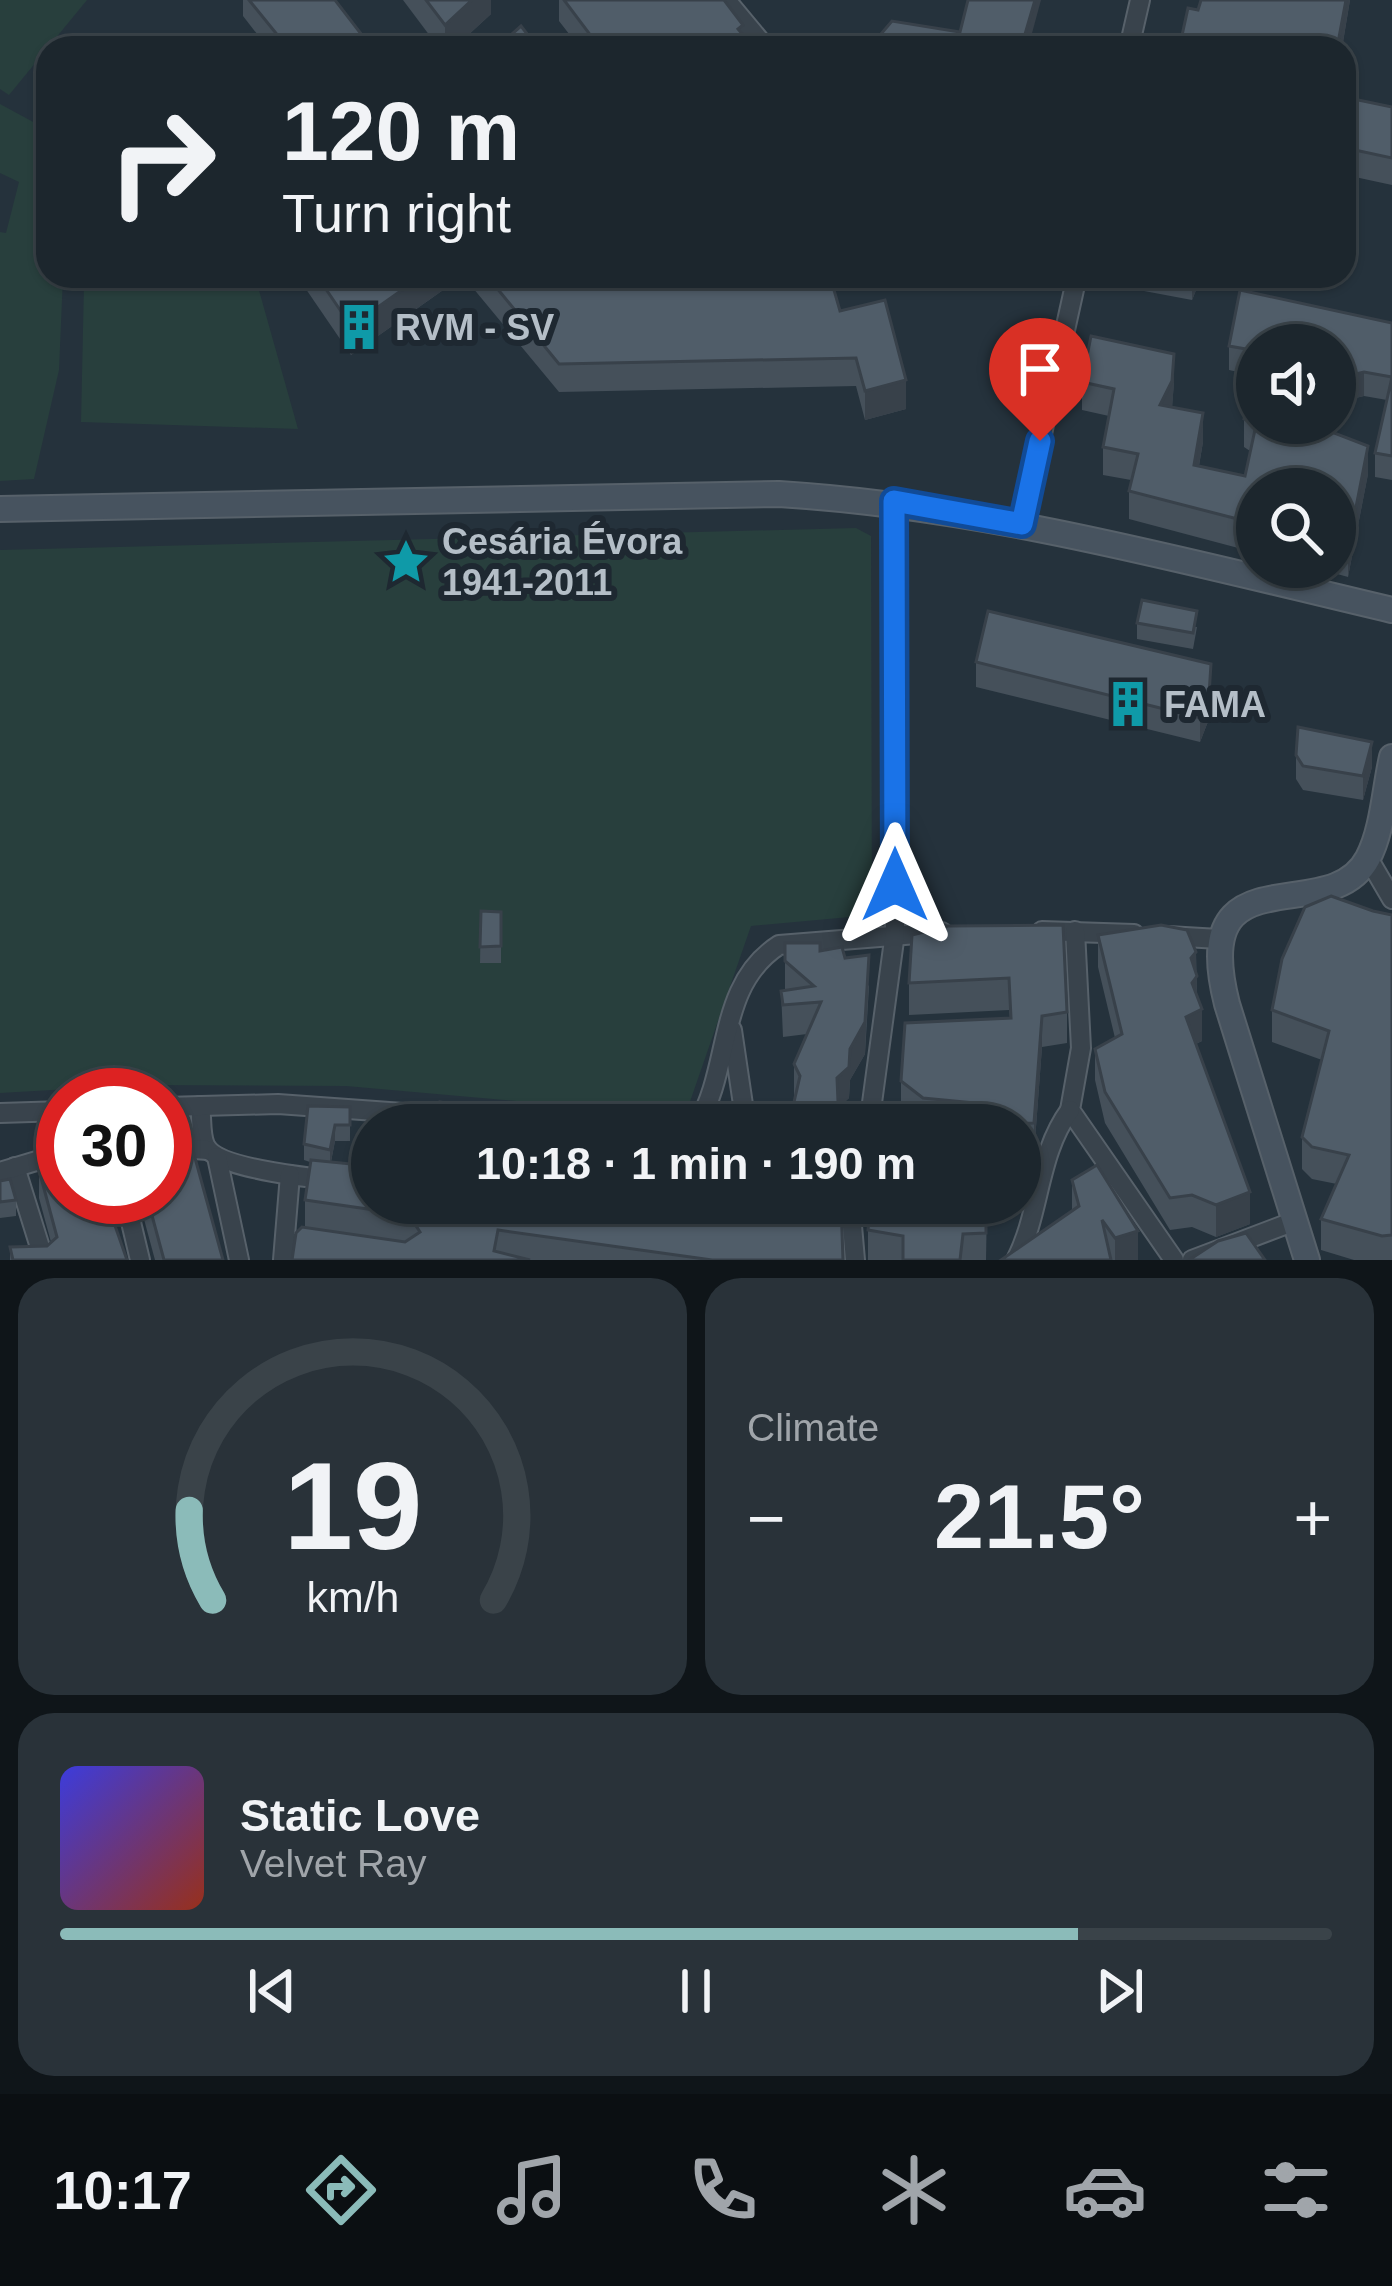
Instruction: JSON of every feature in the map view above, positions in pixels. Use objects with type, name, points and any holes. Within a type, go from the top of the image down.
[{"type":"main road","points":[[0,509],[779,494],[894,501],[1022,524],[1392,610]]},
{"type":"main road","points":[[1307,1260],[1227,1004],[1218,967],[1219,938],[1234,918],[1258,902],[1345,883],[1368,858],[1392,757]]},
{"type":"street","points":[[727,0],[756,36]]},
{"type":"street","points":[[1132,36],[1140,0]]},
{"type":"street","points":[[1022,524],[1074,288]]},
{"type":"street","points":[[872,1104],[896,933],[894,501]]},
{"type":"street","points":[[1368,858],[1392,898]]},
{"type":"street","points":[[1030,931],[1219,938]]},
{"type":"street","points":[[1041,1159],[1070,1110],[1081,1048],[1076,931]]},
{"type":"street","points":[[710,1104],[730,1013],[748,974],[779,946],[896,933],[963,932]]},
{"type":"street","points":[[730,1013],[743,1104]]},
{"type":"street","points":[[192,1106],[278,1103],[351,1108]]},
{"type":"street","points":[[200,1106],[239,1260]]},
{"type":"street","points":[[1070,1110],[1174,1260]]},
{"type":"street","points":[[0,1113],[36,1112]]},
{"type":"street","points":[[192,1151],[290,1175],[351,1182]]},
{"type":"street","points":[[8,1170],[44,1260]]},
{"type":"street","points":[[290,1175],[284,1251],[346,1251]]},
{"type":"street","points":[[1192,1260],[1295,1221]]},
{"type":"street","points":[[131,1224],[140,1260]]},
{"type":"street","points":[[852,1224],[855,1260]]},
{"type":"street","points":[[1016,1260],[1032,1224]]},
{"type":"green space","points":[[0,0],[87,0],[57,36],[36,36],[36,62],[9,95],[0,89]]},
{"type":"green space","points":[[0,104],[36,124],[36,288],[62,288],[59,370],[34,479],[0,481],[0,232],[6,233],[19,182],[0,173]]},
{"type":"green space","points":[[84,288],[258,288],[298,429],[81,422]]},
{"type":"green space","points":[[856,528],[871,536],[872,915],[751,926],[689,1104],[549,1104],[346,1086],[192,1085],[192,1068],[36,1068],[36,1091],[0,1093],[0,550]]},
{"type":"building","points":[[249,0],[335,0],[363,36],[278,36]]},
{"type":"building","points":[[426,0],[472,0],[445,25]]},
{"type":"building","points":[[564,0],[724,0],[743,25],[738,29],[744,36],[591,36]]},
{"type":"building","points":[[968,0],[1035,0],[1024,36],[879,36],[892,21],[960,32]]},
{"type":"building","points":[[1201,0],[1346,0],[1339,36],[1182,36],[1188,8],[1198,10]]},
{"type":"building","points":[[521,26],[529,36],[510,36]]},
{"type":"building","points":[[1356,100],[1392,107],[1392,158],[1356,150]]},
{"type":"building","points":[[325,288],[405,288],[351,326]]},
{"type":"building","points":[[497,288],[833,288],[840,311],[885,300],[906,380],[865,391],[856,358],[559,364]]},
{"type":"building","points":[[1240,290],[1392,323],[1392,377],[1356,374],[1356,324],[1236,324],[1236,347],[1229,346]]},
{"type":"building","points":[[1091,336],[1174,354],[1172,381],[1160,405],[1203,413],[1194,465],[1236,474],[1236,519],[1129,491],[1138,454],[1103,447],[1114,389],[1082,382]]},
{"type":"building","points":[[1392,377],[1392,456],[1375,453]]},
{"type":"building","points":[[1356,441],[1368,446],[1356,507],[1356,468],[1247,468],[1252,444]]},
{"type":"building","points":[[1142,600],[1197,611],[1193,633],[1137,623]]},
{"type":"building","points":[[988,611],[1211,664],[1209,695],[1200,718],[976,662]]},
{"type":"building","points":[[1298,727],[1372,742],[1363,776],[1303,766],[1296,755]]},
{"type":"building","points":[[1331,896],[1392,915],[1392,1235],[1321,1219],[1349,1155],[1312,1147],[1302,1137],[1329,1031],[1272,1010],[1282,959],[1305,907]]},
{"type":"building","points":[[481,911],[501,912],[501,946],[480,947]]},
{"type":"building","points":[[1063,925],[1067,1012],[1042,1016],[1035,1104],[923,1098],[901,1081],[905,1023],[1011,1018],[1009,978],[909,983],[912,935],[948,926]]},
{"type":"building","points":[[1161,925],[1187,930],[1196,952],[1191,958],[1197,976],[1192,983],[1202,1009],[1186,1017],[1250,1192],[1216,1205],[1192,1195],[1170,1198],[1105,1092],[1095,1049],[1122,1034],[1098,935]]},
{"type":"building","points":[[785,943],[820,943],[820,951],[842,947],[845,958],[869,955],[865,1022],[850,1049],[849,1067],[837,1078],[838,1104],[790,1104],[800,1076],[794,1064],[821,1002],[783,1005],[781,991],[814,986],[785,961]]},
{"type":"building","points":[[308,1106],[350,1107],[350,1125],[335,1125],[330,1150],[304,1144]]},
{"type":"building","points":[[192,1147],[223,1260],[164,1260],[154,1224],[192,1224]]},
{"type":"building","points":[[311,1160],[351,1164],[351,1207],[305,1200]]},
{"type":"building","points":[[1097,1165],[1138,1231],[1115,1238],[1102,1220],[1111,1260],[1001,1260],[1079,1206],[1072,1180]]},
{"type":"building","points":[[10,1179],[16,1200],[0,1202],[0,1181]]},
{"type":"building","points":[[54,1224],[114,1224],[127,1260],[13,1260],[10,1247],[47,1246],[57,1237]]},
{"type":"building","points":[[415,1224],[842,1224],[843,1260],[712,1260],[498,1230],[494,1251],[530,1260],[292,1260],[296,1233],[302,1227],[405,1242],[420,1232]]},
{"type":"building","points":[[868,1224],[986,1224],[986,1233],[963,1234],[960,1260],[903,1260],[903,1236],[868,1230]]},
{"type":"building","points":[[1246,1233],[1265,1260],[1189,1260],[1218,1241]]},
{"type":"place","name":"RVM - SV","points":[[359,327]]},
{"type":"place","name":"Cesária Évora 1941-2011","points":[[406,562]]},
{"type":"place","name":"FAMA","points":[[1128,704]]},
{"type":"route","points":[[895,885],[894,501],[1022,524],[1040,441]]}]
